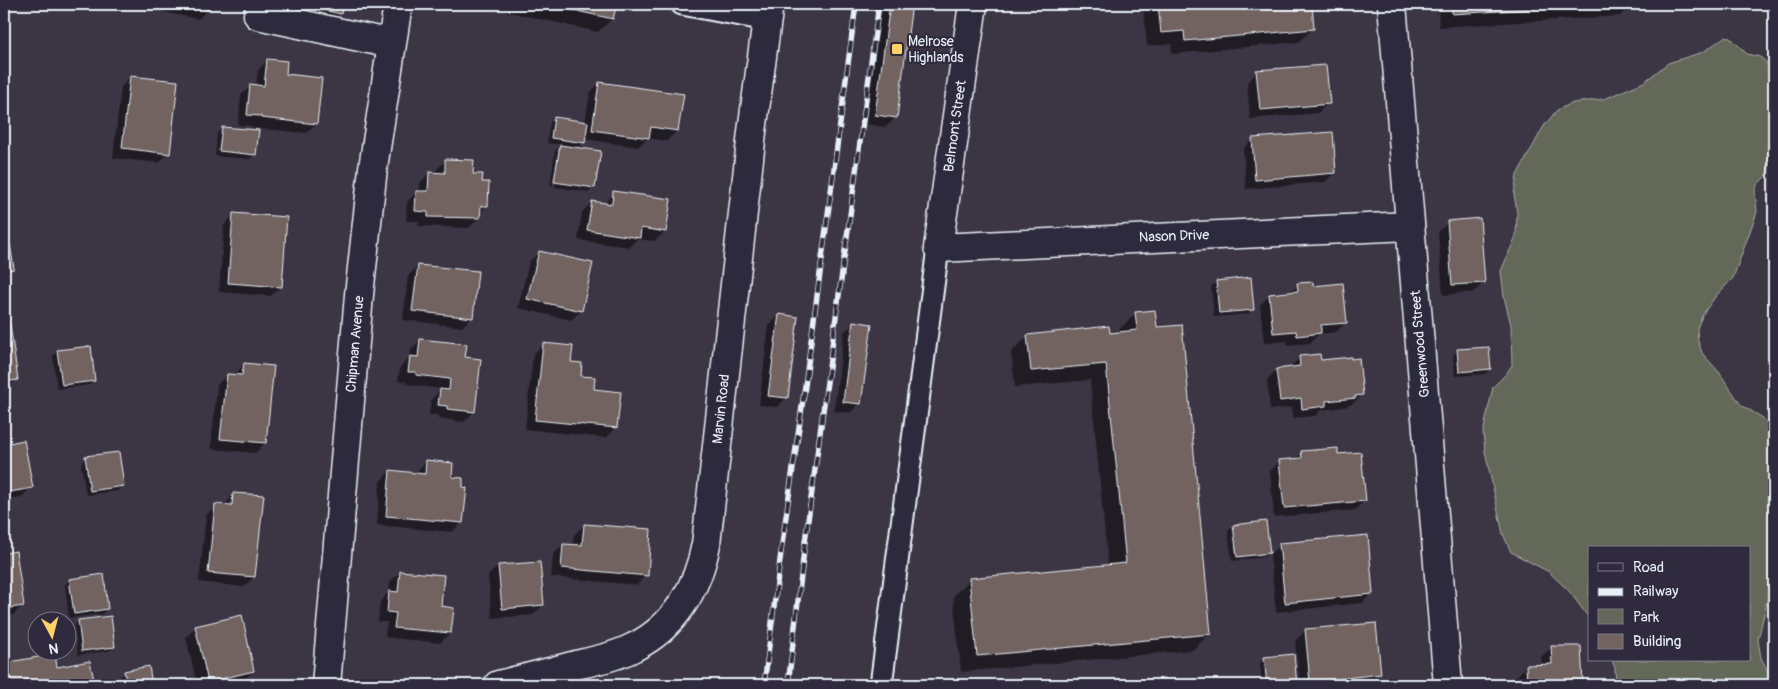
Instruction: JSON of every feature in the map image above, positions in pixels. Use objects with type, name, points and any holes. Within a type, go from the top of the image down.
[{"type":"street","name":"Chipman Avenue","points":[[326,685],[359,295],[373,168],[398,4]]},
{"type":"street","name":"Belmont Street","points":[[938,248],[973,4]]},
{"type":"street","name":"Greenwood Street","points":[[1392,4],[1448,685]]},
{"type":"street","name":"Marvin Road","points":[[498,685],[610,657],[634,647],[656,633],[675,615],[690,594],[696,581],[706,544],[752,132],[768,12]]},
{"type":"street","points":[[258,14],[392,44]]},
{"type":"street","name":"Nason Drive","points":[[938,248],[1410,226]]},
{"type":"lane","points":[[682,4],[768,12]]},
{"type":"lane","points":[[881,685],[938,248]]},
{"type":"green space","points":[[1726,36],[1733,40],[1747,54],[1760,57],[1766,62],[1772,74],[1774,110],[1771,138],[1772,158],[1766,176],[1757,185],[1755,191],[1757,212],[1733,278],[1715,297],[1703,314],[1697,328],[1698,341],[1702,353],[1719,372],[1741,405],[1763,418],[1771,427],[1774,435],[1774,553],[1769,593],[1758,640],[1761,658],[1770,675],[1770,685],[1616,685],[1613,662],[1750,662],[1750,546],[1588,546],[1588,617],[1569,591],[1549,572],[1511,552],[1503,534],[1485,451],[1483,433],[1493,387],[1512,365],[1511,325],[1504,297],[1501,271],[1516,236],[1517,213],[1514,194],[1517,175],[1544,126],[1557,110],[1573,103],[1604,99],[1644,82],[1668,63],[1703,52]]},
{"type":"building","points":[[179,4],[210,4],[209,10]]},
{"type":"building","points":[[295,4],[343,4],[341,14]]},
{"type":"building","points":[[545,4],[617,4],[613,19]]},
{"type":"building","points":[[890,4],[912,4],[897,118],[875,115]]},
{"type":"building","points":[[1158,4],[1312,4],[1314,29],[1185,41],[1184,31],[1161,33]]},
{"type":"building","points":[[1452,4],[1610,4],[1452,14]]},
{"type":"building","points":[[267,59],[287,61],[286,74],[322,78],[317,124],[247,115],[250,84],[264,86]]},
{"type":"building","points":[[1326,65],[1330,104],[1260,110],[1256,70]]},
{"type":"building","points":[[130,76],[178,81],[170,154],[122,148]]},
{"type":"building","points":[[599,82],[684,94],[678,131],[651,127],[649,138],[592,130]]},
{"type":"building","points":[[554,117],[588,122],[585,143],[551,138]]},
{"type":"building","points":[[222,127],[259,130],[256,155],[219,151]]},
{"type":"building","points":[[1333,132],[1336,173],[1255,180],[1252,138]]},
{"type":"building","points":[[560,145],[601,151],[595,188],[554,182]]},
{"type":"building","points":[[445,159],[474,160],[473,174],[483,174],[482,182],[489,182],[488,206],[481,206],[480,218],[428,217],[428,212],[415,211],[416,191],[428,191],[429,172],[445,173]]},
{"type":"building","points":[[613,191],[671,199],[666,232],[641,228],[640,238],[587,230],[592,201],[612,204]]},
{"type":"building","points":[[233,213],[287,217],[282,287],[228,283]]},
{"type":"building","points":[[1480,218],[1485,283],[1452,285],[1447,221]]},
{"type":"building","points":[[10,243],[14,269],[4,271],[4,244]]},
{"type":"building","points":[[539,251],[593,263],[582,311],[527,299]]},
{"type":"building","points":[[418,265],[478,271],[473,318],[412,311]]},
{"type":"building","points":[[1251,277],[1254,310],[1219,313],[1216,281]]},
{"type":"building","points":[[1313,282],[1313,286],[1343,283],[1347,323],[1321,325],[1321,333],[1297,336],[1296,331],[1273,333],[1269,294],[1298,291],[1297,283]]},
{"type":"building","points":[[1155,310],[1157,327],[1182,325],[1211,634],[977,656],[969,578],[1126,563],[1106,364],[1031,371],[1027,335],[1109,326],[1110,333],[1137,330],[1135,312]]},
{"type":"building","points":[[779,314],[798,317],[788,398],[768,396]]},
{"type":"building","points":[[853,321],[872,324],[861,404],[843,402]]},
{"type":"building","points":[[10,324],[18,380],[4,382],[4,325]]},
{"type":"building","points":[[420,339],[467,344],[465,357],[481,359],[475,412],[447,409],[447,406],[438,405],[440,389],[449,390],[450,379],[416,375],[416,372],[408,372],[410,356],[418,357]]},
{"type":"building","points":[[543,343],[573,346],[571,362],[582,363],[581,376],[595,377],[594,389],[621,392],[617,428],[535,420]]},
{"type":"building","points":[[91,346],[95,381],[62,385],[57,350]]},
{"type":"building","points":[[1489,347],[1491,369],[1459,372],[1457,349]]},
{"type":"building","points":[[1320,354],[1321,360],[1359,358],[1363,395],[1355,396],[1356,398],[1326,401],[1326,406],[1302,409],[1301,398],[1280,401],[1276,369],[1300,366],[1299,356]]},
{"type":"building","points":[[244,363],[274,366],[266,443],[220,439],[227,374],[242,375]]},
{"type":"building","points":[[24,440],[33,488],[4,493],[4,444]]},
{"type":"building","points":[[1338,448],[1338,454],[1361,452],[1366,501],[1284,508],[1279,460],[1302,458],[1301,451]]},
{"type":"building","points":[[119,452],[124,486],[90,491],[85,456]]},
{"type":"building","points":[[426,460],[453,463],[452,477],[463,478],[463,487],[467,488],[463,523],[386,516],[390,470],[425,474]]},
{"type":"building","points":[[233,493],[264,495],[255,577],[208,573],[215,504],[232,505]]},
{"type":"building","points":[[1266,521],[1270,553],[1237,557],[1233,525]]},
{"type":"building","points":[[584,524],[651,529],[648,576],[561,568],[563,544],[582,545]]},
{"type":"building","points":[[1368,535],[1373,594],[1285,603],[1279,543]]},
{"type":"building","points":[[4,538],[6,553],[16,551],[24,606],[4,609]]},
{"type":"building","points":[[540,562],[544,605],[502,609],[498,565]]},
{"type":"building","points":[[400,571],[444,575],[441,606],[454,608],[451,633],[394,628],[396,613],[387,612],[389,591],[398,592]]},
{"type":"building","points":[[104,574],[108,609],[78,613],[74,612],[69,579]]},
{"type":"building","points":[[242,615],[254,671],[208,682],[195,626]]},
{"type":"building","points":[[111,616],[115,647],[82,651],[78,620]]},
{"type":"building","points":[[1376,623],[1381,674],[1310,682],[1305,629]]},
{"type":"building","points":[[1551,646],[1581,646],[1583,685],[1527,685],[1526,665],[1552,664]]},
{"type":"building","points":[[1294,654],[1297,685],[1267,685],[1264,657]]},
{"type":"building","points":[[28,659],[28,662],[56,662],[57,667],[90,661],[95,685],[4,685],[4,663]]},
{"type":"building","points":[[149,666],[152,685],[127,685],[124,671]]},
{"type":"railway","points":[[764,685],[856,4]]},
{"type":"railway","points":[[788,685],[805,542],[879,4]]},
{"type":"place","name":"Melrose Highlands","points":[[897,49]]}]
